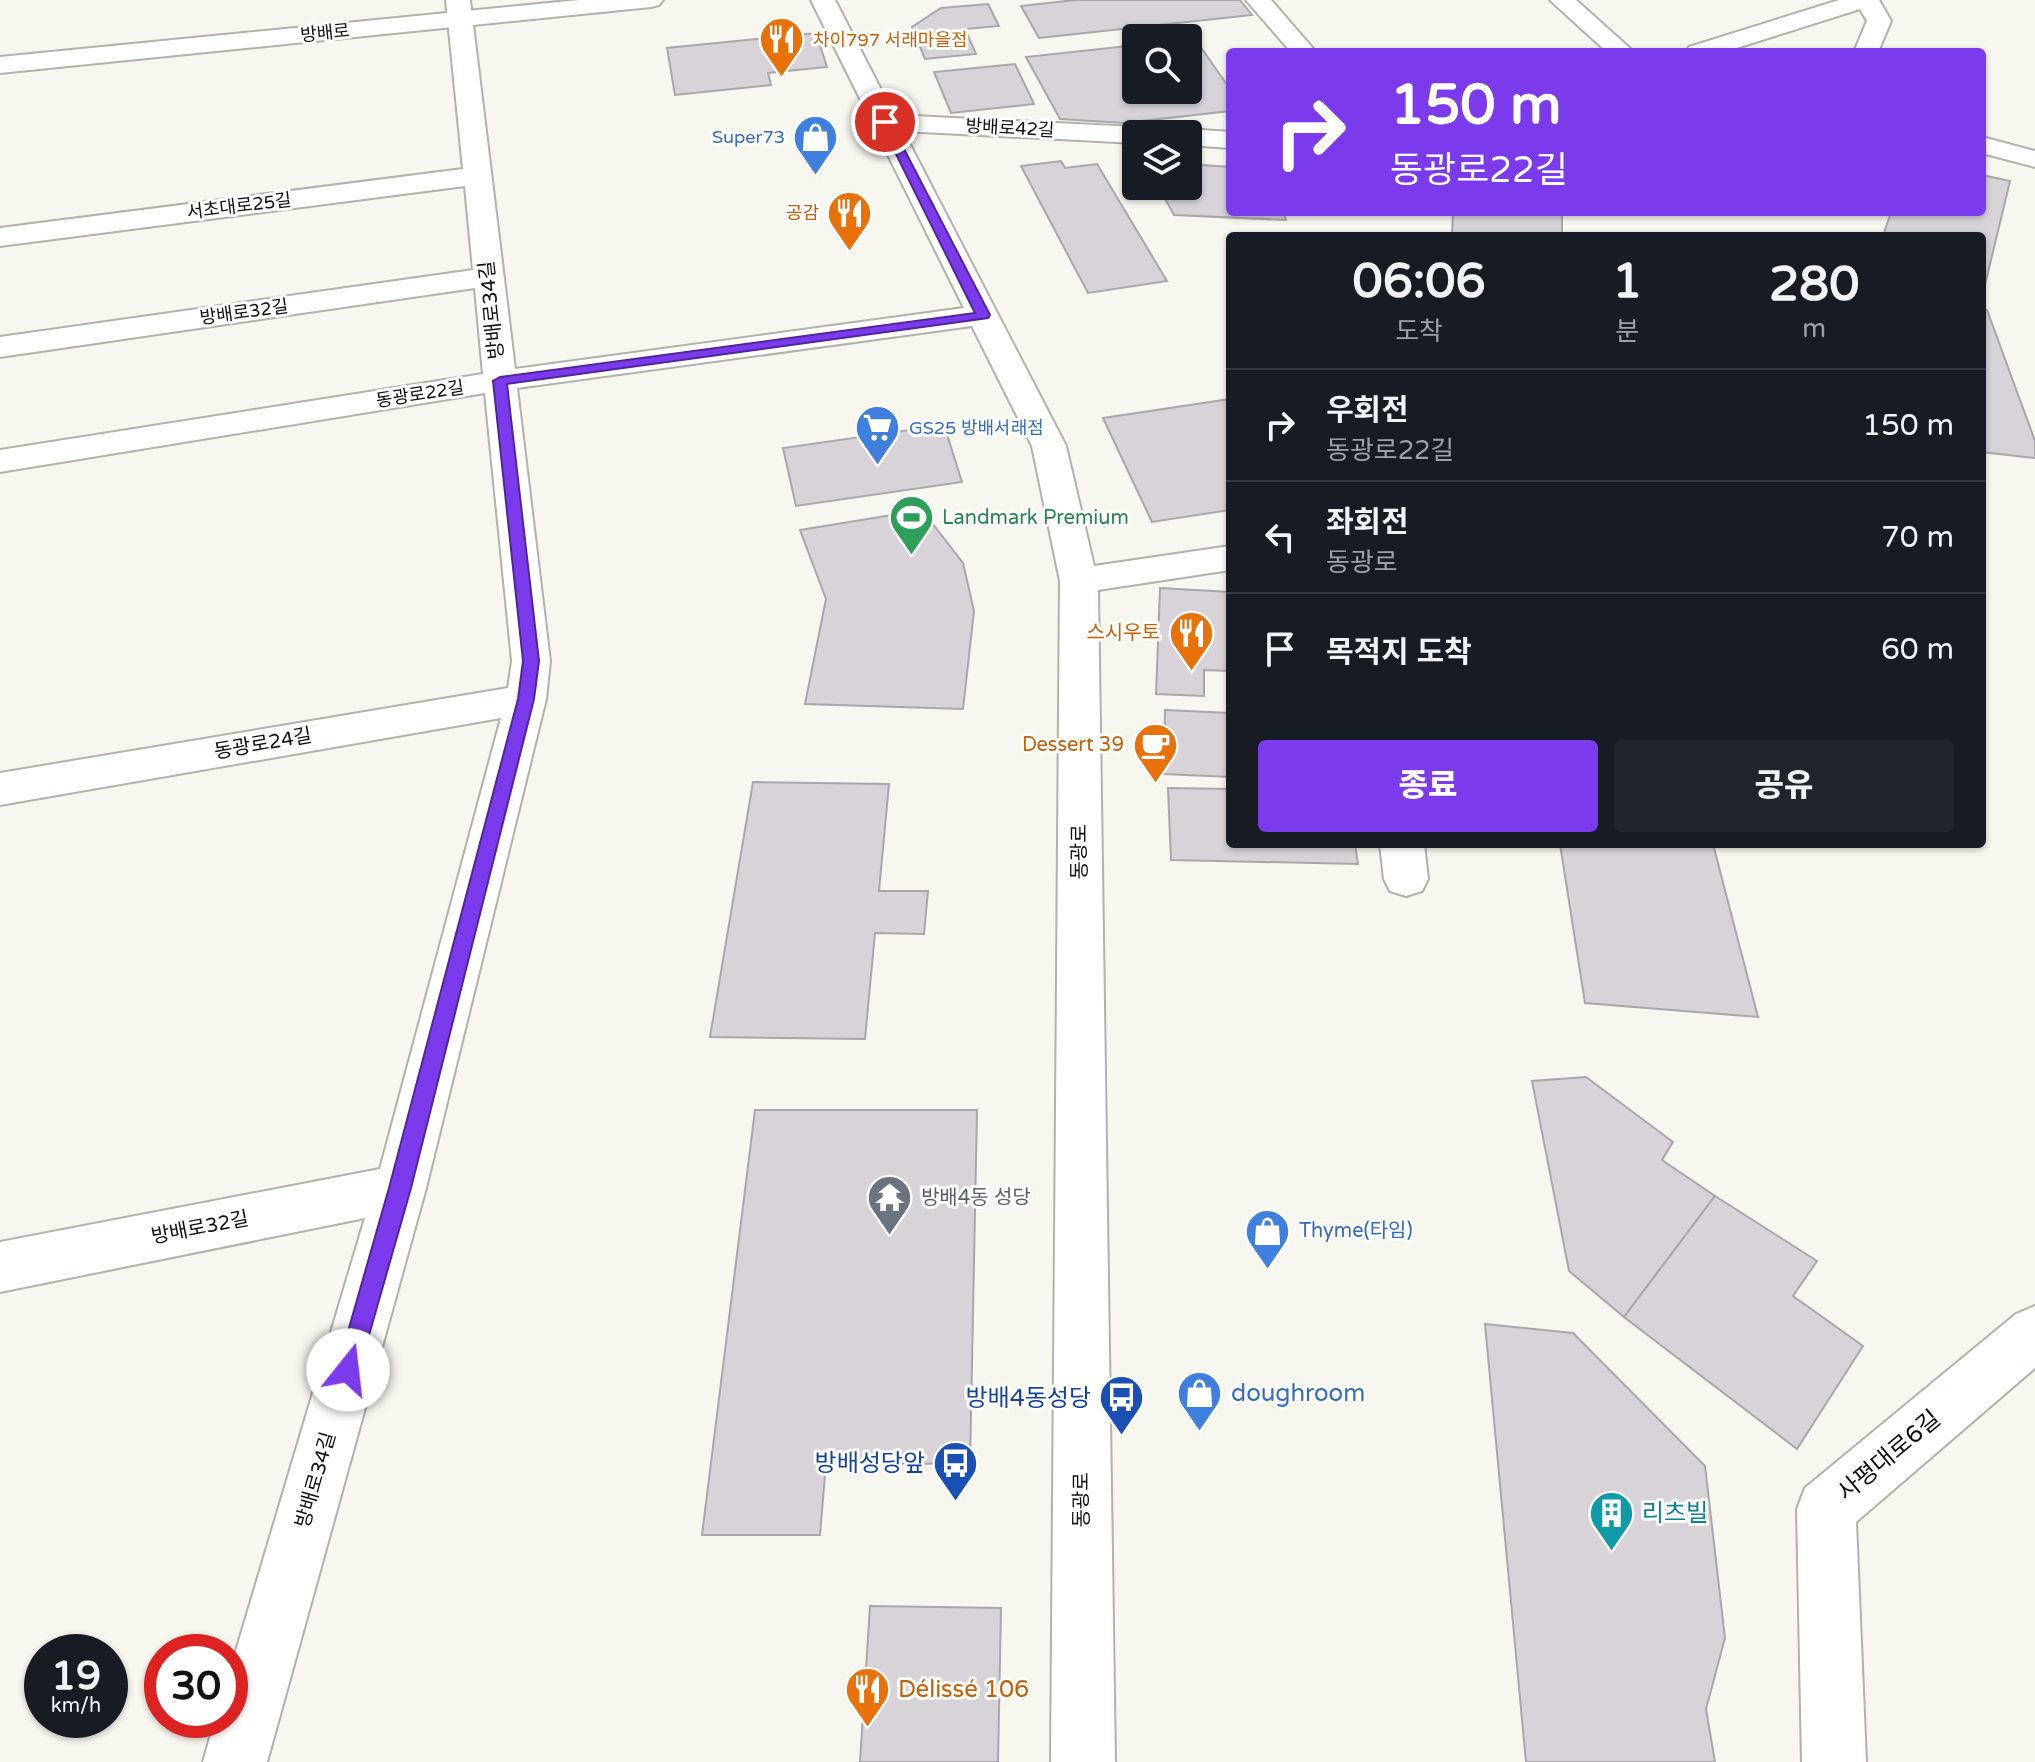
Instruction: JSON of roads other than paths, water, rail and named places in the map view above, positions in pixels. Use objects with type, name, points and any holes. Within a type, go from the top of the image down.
[{"type":"street","name":"방배로","points":[[0,65],[459,10],[651,0]]},
{"type":"street","name":"동광로","points":[[823,0],[1049,446],[1079,581],[1083,1762]]},
{"type":"street","points":[[1258,0],[1300,48]]},
{"type":"street","points":[[1562,0],[1617,48]]},
{"type":"street","points":[[1711,48],[1866,0],[1879,21],[1868,48]]},
{"type":"street","name":"방배로34길","points":[[235,1762],[400,1188],[526,699],[531,661],[459,10]]},
{"type":"street","name":"방배로42길","points":[[885,122],[1122,134]]},
{"type":"street","points":[[1202,138],[1226,140]]},
{"type":"street","points":[[1986,146],[2035,159]]},
{"type":"street","name":"서초대로25길","points":[[0,237],[477,176]]},
{"type":"street","name":"방배로32길","points":[[0,347],[488,277]]},
{"type":"street","name":"동광로22길","points":[[0,461],[500,381],[983,315]]},
{"type":"street","points":[[1079,581],[1226,559]]},
{"type":"street","name":"동광로24길","points":[[0,789],[526,699]]},
{"type":"street","name":"방배로32길","points":[[0,1267],[400,1188]]},
{"type":"street","name":"사평대로6길","points":[[1834,1762],[1826,1509],[2035,1333]]},
{"type":"place","name":"차이797 서래마을점","points":[[782,79]]},
{"type":"place","name":"Super73","points":[[816,176]]},
{"type":"place","name":"공감","points":[[850,252]]},
{"type":"place","name":"GS25 방배서래점","points":[[878,467]]},
{"type":"place","name":"Landmark Premium","points":[[911,557]]},
{"type":"place","name":"스시우토","points":[[1191,672]]},
{"type":"place","name":"Dessert 39","points":[[1155,784]]},
{"type":"place","name":"방배4동 성당","points":[[890,1237]]},
{"type":"place","name":"Thyme(타임)","points":[[1268,1270]]},
{"type":"place","name":"doughroom","points":[[1200,1432]]},
{"type":"place","name":"방배4동성당","points":[[1122,1437]]},
{"type":"place","name":"방배성당앞","points":[[956,1502]]},
{"type":"place","name":"리츠빌","points":[[1611,1552]]},
{"type":"place","name":"Délissé 106","points":[[867,1728]]}]
